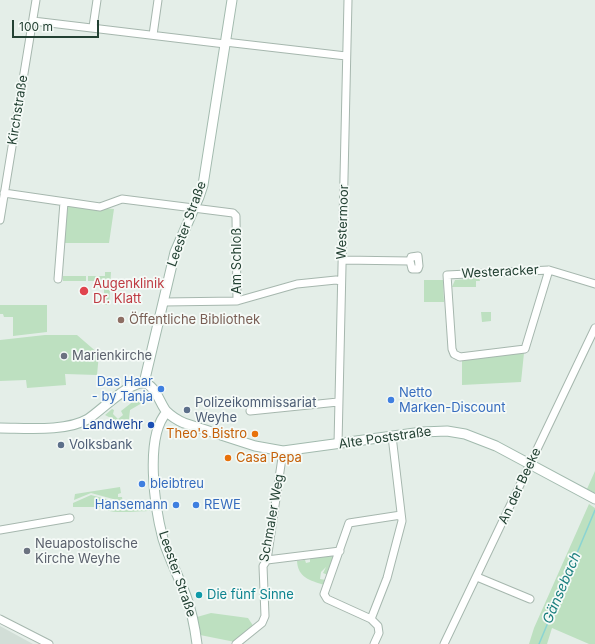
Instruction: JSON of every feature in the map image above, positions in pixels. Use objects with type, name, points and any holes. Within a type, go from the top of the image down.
[{"type":"main road","name":"Leester Straße","points":[[144,383],[175,252],[195,208],[203,185],[232,0]]},
{"type":"main road","points":[[0,428],[53,427],[79,423],[95,414],[128,388],[139,383],[144,383],[153,390],[168,412]]},
{"type":"main road","name":"Leester Straße","points":[[168,412],[159,422],[156,431],[153,458],[158,513],[164,541],[186,597],[197,644]]},
{"type":"main road","name":"Alte Poststraße","points":[[168,412],[184,423],[218,435],[255,446],[283,452],[436,430],[465,434],[496,446],[595,499]]},
{"type":"street","name":"Kirchstraße","points":[[0,220],[36,0]]},
{"type":"street","points":[[93,27],[97,0]]},
{"type":"street","points":[[153,35],[158,0]]},
{"type":"street","name":"Westermoor","points":[[338,444],[348,0]]},
{"type":"street","points":[[33,21],[346,56]]},
{"type":"street","name":"Am Schloß","points":[[4,193],[102,207],[122,199],[233,212],[236,216],[237,301]]},
{"type":"street","points":[[58,279],[64,202]]},
{"type":"street","points":[[342,260],[410,261]]},
{"type":"street","name":"Westeracker","points":[[549,270],[525,349],[522,351],[460,357],[454,354],[452,349],[447,275],[549,270],[595,284]]},
{"type":"street","name":"Am Schloß","points":[[164,302],[237,301],[298,284],[336,280],[341,281]]},
{"type":"street","name":"An der Beeke","points":[[444,644],[595,328]]},
{"type":"street","points":[[250,411],[338,402]]},
{"type":"street","points":[[371,619],[387,578],[402,521],[392,436]]},
{"type":"street","name":"Schmaler Weg","points":[[236,644],[262,623],[265,611],[263,566],[267,560],[283,452]]},
{"type":"street","points":[[374,644],[380,629],[371,619],[327,599],[324,594],[349,523],[401,515]]},
{"type":"street","points":[[0,530],[70,518]]},
{"type":"street","points":[[267,560],[340,551]]},
{"type":"street","points":[[477,577],[530,599]]},
{"type":"street","points":[[0,619],[46,641],[49,644]]},
{"type":"shaded area","points":[[0,626],[33,644],[0,644]]},
{"type":"green space","points":[[68,205],[114,209],[109,243],[63,243]]},
{"type":"green space","points":[[105,272],[111,272],[109,305],[104,305],[104,281],[88,281],[88,276],[105,276]]},
{"type":"green space","points":[[63,276],[86,276],[86,281],[63,281]]},
{"type":"green space","points":[[479,278],[480,281],[476,281],[476,287],[452,287],[455,280]]},
{"type":"green space","points":[[424,280],[443,280],[444,302],[424,302]]},
{"type":"green space","points":[[0,305],[47,305],[47,332],[13,336],[13,317],[4,317],[3,314],[0,314]]},
{"type":"green space","points":[[481,312],[491,312],[491,321],[482,322]]},
{"type":"green space","points":[[45,335],[77,335],[99,354],[97,375],[65,374],[66,385],[27,388],[26,380],[0,381],[0,340]]},
{"type":"green space","points":[[524,353],[521,382],[462,385],[462,359]]},
{"type":"green space","points":[[141,398],[151,400],[130,410],[128,427],[105,415],[112,409],[114,410],[113,414],[118,419],[123,415],[121,411],[135,400]]},
{"type":"green space","points":[[595,471],[595,493],[587,489]]},
{"type":"green space","points":[[120,487],[121,493],[118,494],[118,497],[122,497],[123,504],[113,499],[91,493],[74,500],[75,494]]},
{"type":"green space","points":[[91,495],[113,501],[126,508],[150,504],[151,511],[116,512],[106,510],[106,507],[73,507],[73,503]]},
{"type":"green space","points":[[589,504],[595,508],[595,644],[589,644],[552,628],[547,644],[529,644],[534,628]]},
{"type":"green space","points":[[331,556],[334,559],[328,575],[323,573],[326,567],[321,572],[320,579],[326,580],[324,585],[306,578],[302,575],[298,567],[297,561],[305,560],[306,563],[310,562],[310,558]]},
{"type":"green space","points":[[211,613],[248,618],[254,627],[235,642],[200,635],[197,617]]},
{"type":"waterway","name":"Gänsebach","points":[[539,644],[595,510]]},
{"type":"place","name":"Augenklinik Dr. Klatt","points":[[84,291]]},
{"type":"place","name":"Öffentliche Bibliothek","points":[[121,320]]},
{"type":"place","name":"Marienkirche","points":[[64,356]]},
{"type":"place","name":"Das Haar - by Tanja","points":[[161,389]]},
{"type":"place","name":"Netto Marken-Discount","points":[[391,400]]},
{"type":"place","name":"Polizeikommissariat Weyhe","points":[[187,410]]},
{"type":"place","name":"Landwehr","points":[[151,425]]},
{"type":"place","name":"Theo's Bistro","points":[[255,434]]},
{"type":"place","name":"Volksbank","points":[[61,445]]},
{"type":"place","name":"Casa Pepa","points":[[228,458]]},
{"type":"place","name":"bleibtreu","points":[[142,484]]},
{"type":"place","name":"Hansemann","points":[[176,505]]},
{"type":"place","name":"REWE","points":[[196,505]]},
{"type":"place","name":"Neuapostolische Kirche Weyhe","points":[[27,551]]},
{"type":"place","name":"Die fünf Sinne","points":[[199,595]]}]
